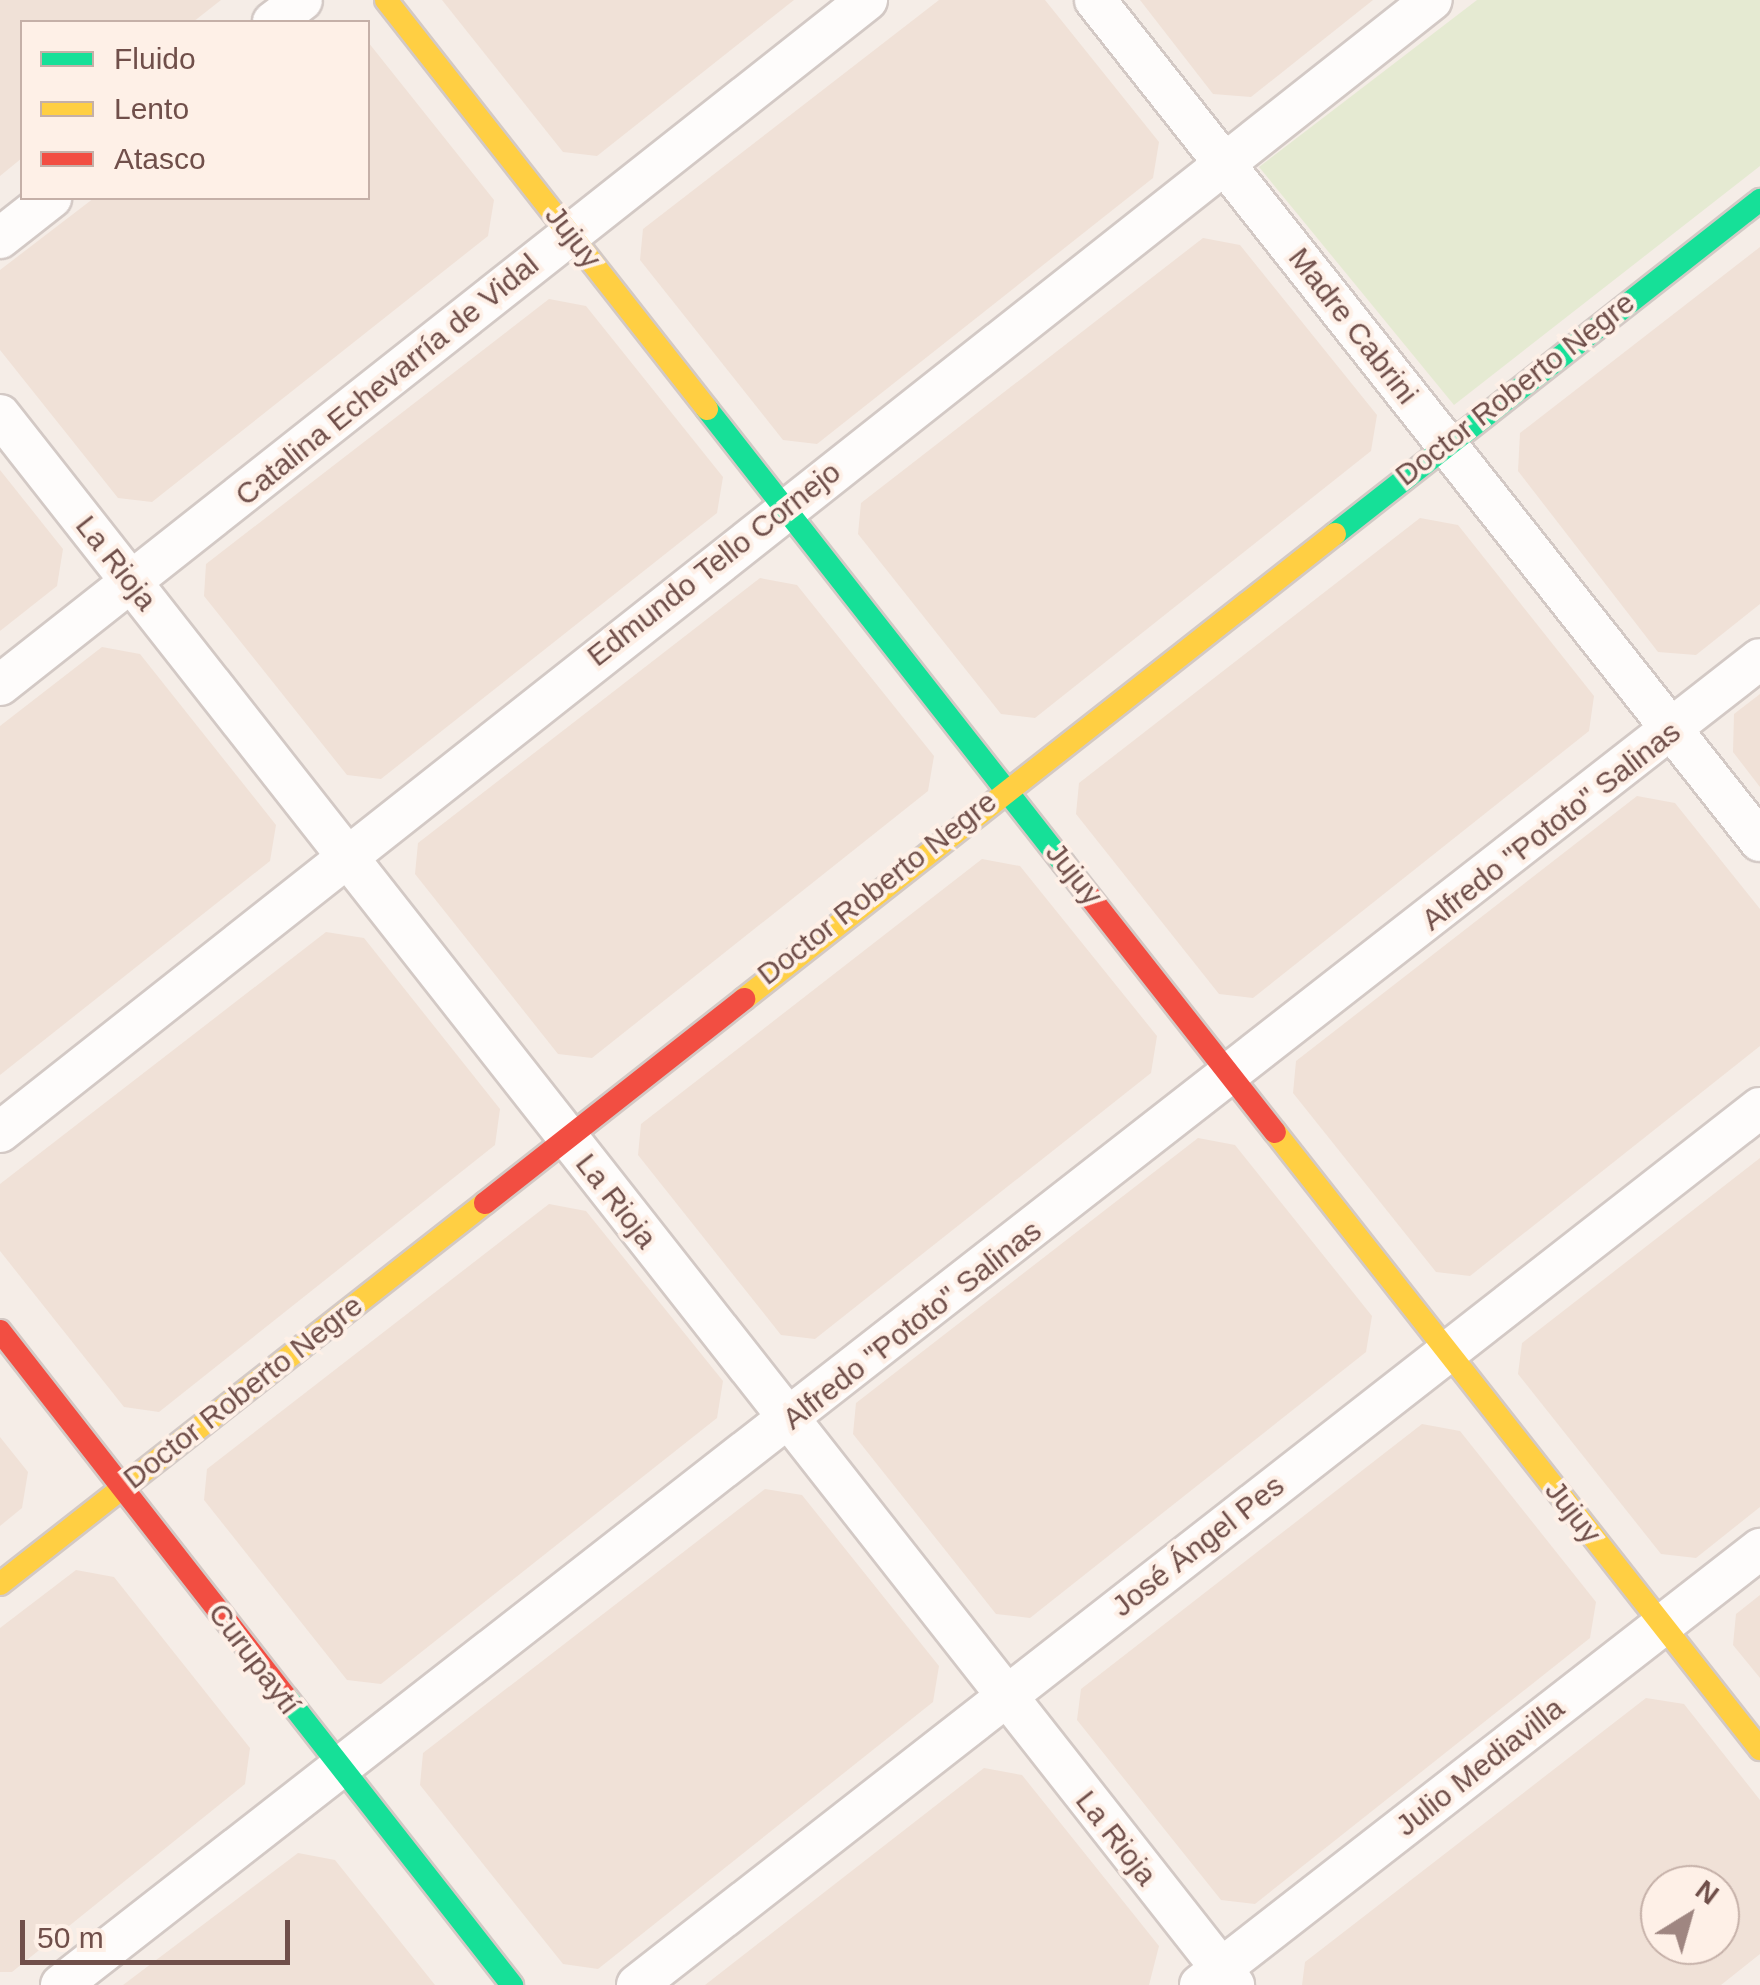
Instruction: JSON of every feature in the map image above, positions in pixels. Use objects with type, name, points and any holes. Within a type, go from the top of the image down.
[{"type":"street","points":[[276,20],[302,0]]},
{"type":"street","name":"Jujuy","points":[[386,0],[1005,788],[1236,1075],[1446,1351],[1760,1749]]},
{"type":"street","name":"Catalina Echevarría de Vidal","points":[[0,685],[133,584],[868,0]]},
{"type":"street","name":"Madre Cabrini","points":[[1095,0],[1760,841]]},
{"type":"street","name":"Edmundo Tello Cornejo","points":[[0,1132],[345,854],[1432,0]]},
{"type":"street","points":[[0,238],[49,200]]},
{"type":"street","name":"Doctor Roberto Negre","points":[[0,1584],[1445,442],[1760,200]]},
{"type":"street","name":"La Rioja","points":[[0,415],[1004,1697],[1218,1980]]},
{"type":"street","name":"Alfredo \"Pototo\" Salinas","points":[[61,1985],[1236,1075],[1760,660]]},
{"type":"street","name":"José Ángel Pes","points":[[636,1985],[1760,1108]]},
{"type":"street","name":"Curupaytí","points":[[0,1331],[339,1770],[512,1985]]},
{"type":"street","name":"Julio Mediavilla","points":[[1218,1980],[1760,1548]]},
{"type":"shaded area","points":[[0,0],[221,0],[196,20],[20,20],[20,160],[0,176]]},
{"type":"shaded area","points":[[442,0],[794,0],[597,156],[563,152]]},
{"type":"shaded area","points":[[939,0],[1045,0],[1159,142],[1153,178],[817,444],[783,440],[640,260],[643,229]]},
{"type":"shaded area","points":[[1140,0],[1373,0],[1251,97],[1213,94]]},
{"type":"shaded area","points":[[370,45],[494,200],[488,236],[152,502],[118,498],[0,350],[0,270],[91,200],[370,200]]},
{"type":"shaded area","points":[[1203,238],[1240,245],[1377,415],[1371,451],[1035,718],[1001,714],[858,534],[861,503]]},
{"type":"shaded area","points":[[1760,247],[1760,604],[1696,655],[1658,652],[1518,471],[1520,433]]},
{"type":"shaded area","points":[[549,299],[586,306],[723,477],[717,513],[381,779],[347,775],[204,596],[206,564]]},
{"type":"shaded area","points":[[0,470],[63,549],[57,586],[0,631]]},
{"type":"shaded area","points":[[1420,518],[1458,525],[1594,696],[1589,731],[1253,998],[1219,994],[1076,814],[1079,783]]},
{"type":"shaded area","points":[[760,578],[797,585],[934,756],[928,791],[592,1058],[558,1054],[415,874],[418,843]]},
{"type":"shaded area","points":[[102,647],[140,654],[276,825],[270,861],[0,1075],[0,726]]},
{"type":"shaded area","points":[[1760,694],[1760,787],[1733,752],[1734,714]]},
{"type":"shaded area","points":[[1637,796],[1675,803],[1760,909],[1760,1046],[1470,1276],[1436,1272],[1293,1093],[1296,1061]]},
{"type":"shaded area","points":[[982,859],[1020,866],[1157,1036],[1151,1073],[815,1339],[781,1335],[638,1155],[641,1124]]},
{"type":"shaded area","points":[[326,932],[364,938],[500,1109],[495,1145],[159,1412],[124,1407],[0,1251],[0,1184]]},
{"type":"shaded area","points":[[1198,1138],[1235,1145],[1372,1316],[1366,1352],[1030,1618],[996,1614],[853,1434],[856,1403]]},
{"type":"shaded area","points":[[1760,1158],[1760,1507],[1696,1558],[1661,1554],[1518,1374],[1522,1343]]},
{"type":"shaded area","points":[[549,1204],[586,1211],[723,1381],[717,1418],[381,1684],[347,1680],[204,1500],[207,1469]]},
{"type":"shaded area","points":[[1422,1424],[1460,1431],[1596,1602],[1590,1638],[1255,1904],[1221,1900],[1077,1720],[1081,1689]]},
{"type":"shaded area","points":[[0,1437],[28,1472],[22,1508],[0,1526]]},
{"type":"shaded area","points":[[765,1489],[802,1495],[939,1666],[933,1702],[598,1969],[563,1964],[420,1785],[423,1753]]},
{"type":"shaded area","points":[[76,1570],[114,1577],[250,1748],[245,1784],[12,1972],[0,1972],[0,1628]]},
{"type":"shaded area","points":[[1760,1595],[1760,1678],[1733,1645],[1736,1614]]},
{"type":"shaded area","points":[[1646,1698],[1684,1704],[1760,1800],[1760,1954],[1721,1985],[1302,1985],[1305,1962]]},
{"type":"shaded area","points":[[984,1768],[1022,1775],[1159,1946],[1149,1985],[705,1985]]},
{"type":"shaded area","points":[[298,1853],[335,1860],[435,1985],[123,1985]]},
{"type":"green space","points":[[1477,0],[1760,0],[1760,166],[1454,405],[1259,167]]},
{"type":"traffic: fast","points":[[1335,534],[1760,200]]},
{"type":"traffic: fast","points":[[707,409],[1064,864]]},
{"type":"traffic: fast","points":[[287,1698],[512,1985]]},
{"type":"traffic: slow","points":[[386,0],[707,409]]},
{"type":"traffic: slow","points":[[744,999],[1335,534]]},
{"type":"traffic: slow","points":[[1275,1132],[1760,1749]]},
{"type":"traffic: slow","points":[[0,1584],[485,1203]]},
{"type":"traffic: jam","points":[[1064,864],[1275,1132]]},
{"type":"traffic: jam","points":[[485,1203],[744,999]]},
{"type":"traffic: jam","points":[[0,1331],[287,1698]]}]
